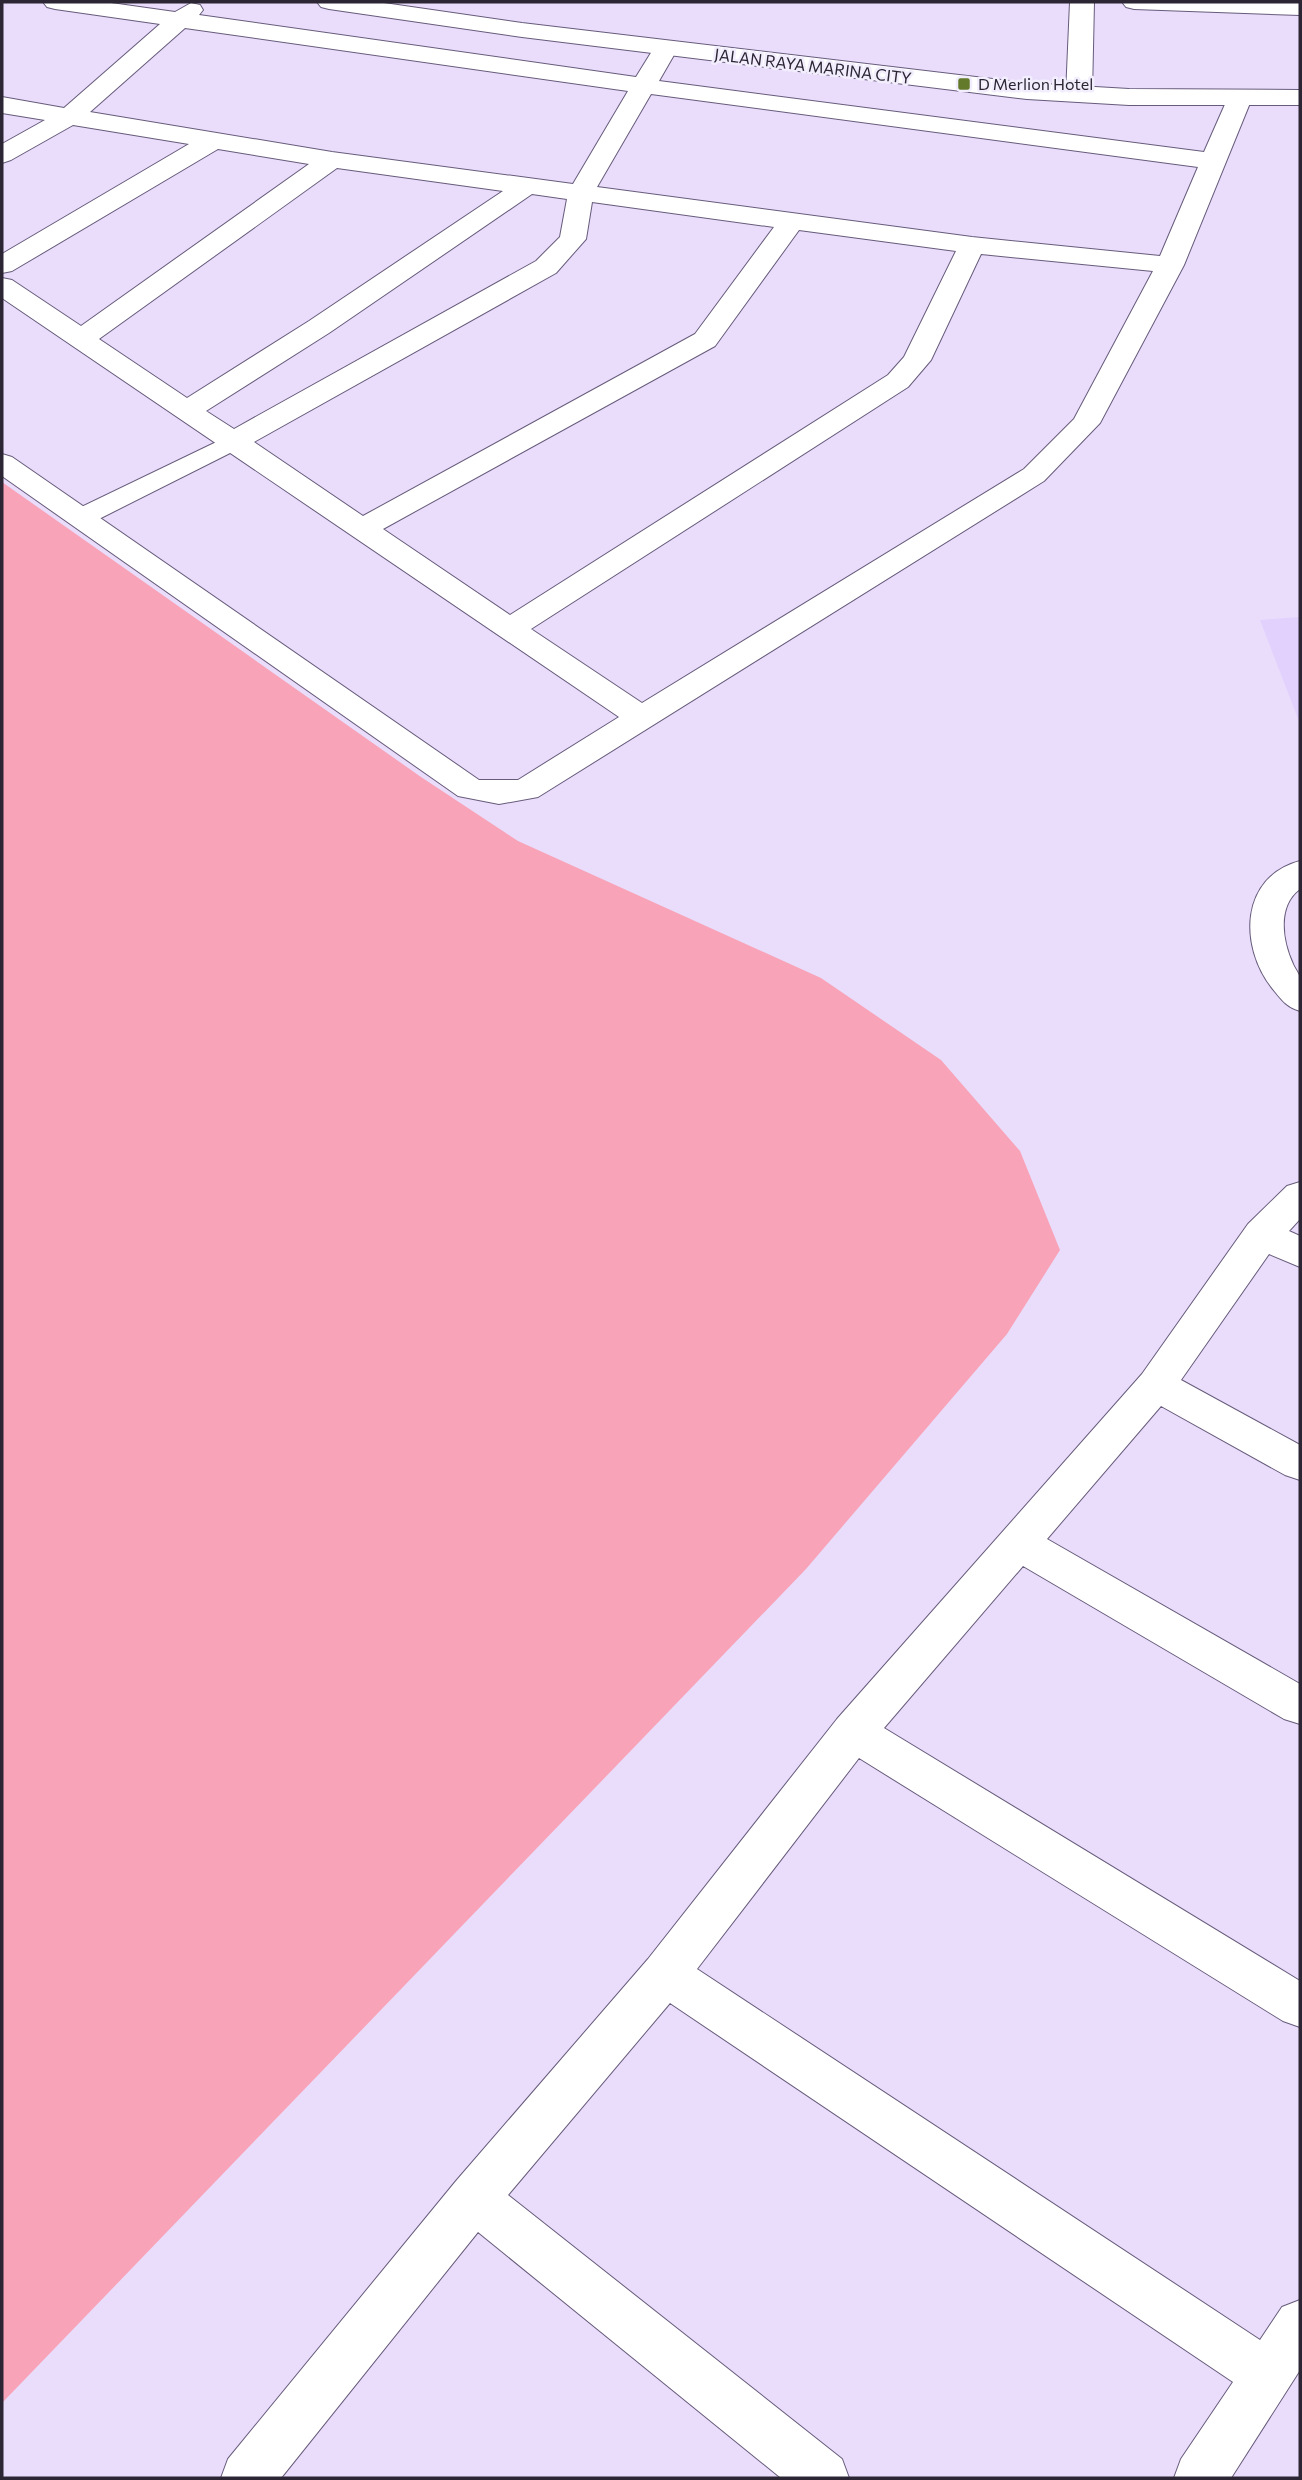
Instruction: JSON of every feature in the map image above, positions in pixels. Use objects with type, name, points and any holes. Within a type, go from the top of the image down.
[{"type":"street","points":[[55,2],[644,86],[1213,161]]},
{"type":"street","points":[[2,155],[70,116],[201,2]]},
{"type":"street","name":"JALAN RAYA MARINA CITY","points":[[329,2],[376,5],[666,48],[1027,92],[1300,98]]},
{"type":"street","points":[[1079,94],[1082,2]]},
{"type":"street","points":[[1134,2],[1300,8]]},
{"type":"street","points":[[233,442],[547,267],[573,239],[581,191],[666,48]]},
{"type":"street","points":[[2,463],[470,789],[499,793],[526,790],[1034,475],[1086,423],[1170,265],[1238,98]]},
{"type":"street","points":[[2,105],[332,160],[793,219],[972,245],[1170,265]]},
{"type":"street","points":[[2,265],[214,140]]},
{"type":"street","points":[[81,339],[332,160]]},
{"type":"street","points":[[187,410],[319,327],[529,185]]},
{"type":"street","points":[[362,529],[705,340],[793,219]]},
{"type":"street","points":[[509,629],[898,381],[917,360],[972,245]]},
{"type":"street","points":[[2,286],[641,717]]},
{"type":"street","points":[[1300,872],[1276,890],[1266,918],[1267,939],[1277,970],[1300,999]]},
{"type":"street","points":[[247,2478],[474,2198],[665,1974],[853,1732],[1281,1244],[1300,1196]]},
{"type":"street","points":[[1156,1385],[1300,1464]]},
{"type":"street","points":[[1019,1543],[1300,1706]]},
{"type":"street","points":[[853,1732],[1300,2006]]},
{"type":"street","points":[[665,1974],[1269,2376]]},
{"type":"street","points":[[474,2198],[823,2478]]},
{"type":"street","points":[[1200,2478],[1300,2325]]},
{"type":"lane","points":[[80,518],[233,442]]},
{"type":"shaded area","points":[[2,482],[421,777],[518,841],[821,978],[941,1060],[1020,1151],[1060,1250],[1007,1334],[806,1569],[2,2403]]},
{"type":"shaded area","points":[[1300,617],[1300,724],[1260,620]]},
{"type":"place","name":"D Merlion Hotel","points":[[964,84]]}]
